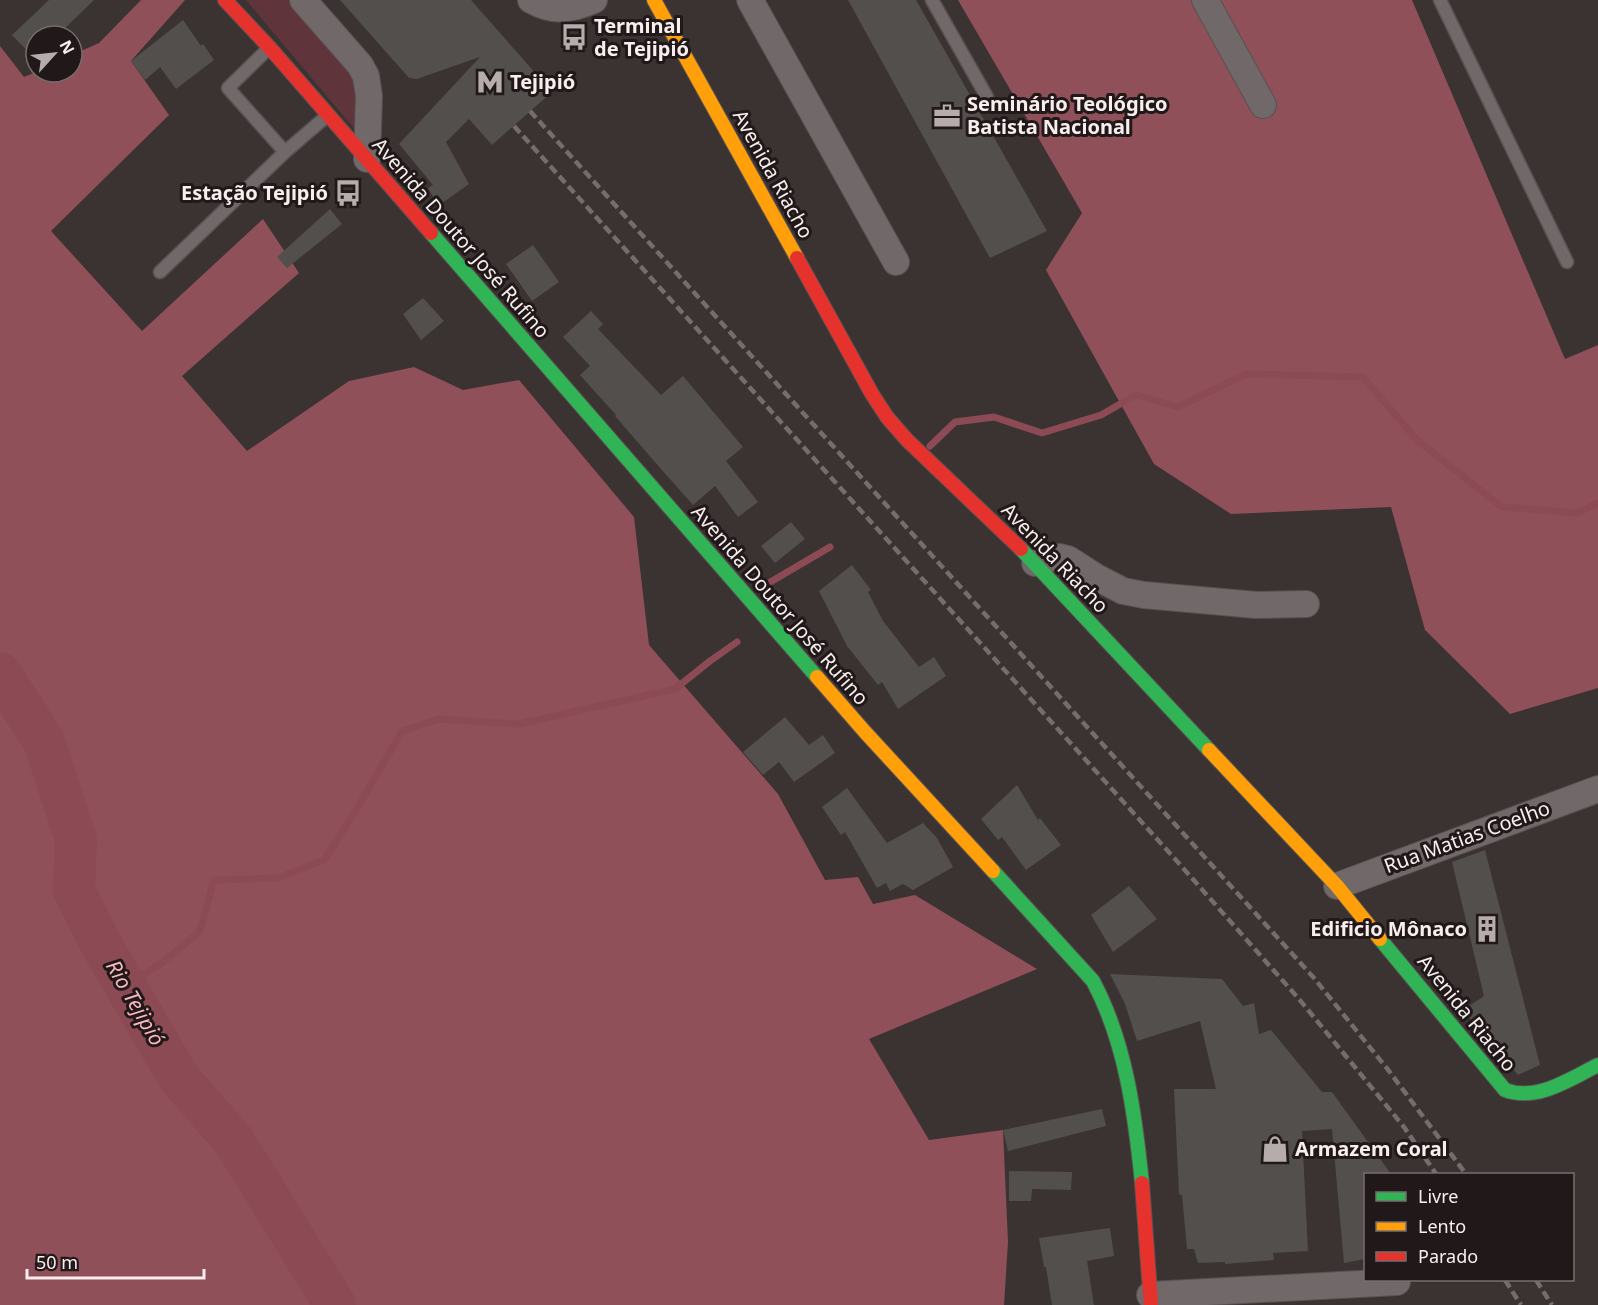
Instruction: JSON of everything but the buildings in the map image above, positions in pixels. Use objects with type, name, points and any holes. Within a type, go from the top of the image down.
[{"type":"main road","name":"Avenida Doutor José Rufino","points":[[225,0],[270,48],[865,732],[1093,981],[1112,1020],[1129,1087],[1140,1162],[1150,1300]]},
{"type":"main road","name":"Avenida Riacho","points":[[654,0],[872,394],[907,440],[1035,563],[1337,886],[1505,1090],[1517,1095],[1533,1093],[1547,1089],[1598,1065]]},
{"type":"street","points":[[303,0],[360,65],[366,76],[369,96],[367,159]]},
{"type":"street","points":[[531,0],[548,8],[562,10],[591,0]]},
{"type":"street","points":[[750,0],[896,262]]},
{"type":"street","points":[[1205,0],[1263,105]]},
{"type":"street","points":[[1035,563],[1060,557],[1068,559],[1095,577],[1123,591],[1144,595],[1256,605],[1306,603]]},
{"type":"street","name":"Rua Matias Coelho","points":[[1337,886],[1598,789]]},
{"type":"street","points":[[1150,1300],[1398,1282]]},
{"type":"lane","points":[[932,0],[987,96]]},
{"type":"lane","points":[[1440,0],[1567,262]]},
{"type":"lane","points":[[270,48],[228,88],[285,152]]},
{"type":"lane","points":[[160,272],[285,152],[328,115]]},
{"type":"shaded area","points":[[141,0],[185,0],[131,61],[169,115],[51,231],[142,331],[263,219],[299,273],[182,376],[247,451],[349,381],[414,367],[463,390],[519,380],[634,517],[649,645],[778,794],[825,880],[858,877],[873,904],[915,895],[1037,969],[869,1039],[929,1140],[1003,1130],[1008,1242],[1004,1305],[0,1305],[0,46],[24,77],[24,84],[84,84],[84,50],[99,43]]},
{"type":"shaded area","points":[[246,0],[300,0],[366,77],[362,138]]},
{"type":"shaded area","points":[[958,0],[1412,0],[1565,359],[1598,345],[1598,688],[1510,714],[1425,630],[1391,507],[1231,514],[1154,464],[1046,270],[1082,213]]},
{"type":"waterway","points":[[930,446],[955,422],[994,417],[1042,433],[1101,415],[1136,395],[1178,407],[1246,374],[1363,377],[1417,440],[1502,507],[1577,513],[1598,503]]},
{"type":"waterway","points":[[767,584],[830,547]]},
{"type":"waterway","points":[[125,986],[163,962],[200,931],[214,880],[278,878],[324,860],[402,731],[439,719],[519,724],[675,689],[737,642]]},
{"type":"waterway","name":"Rio Tejipió","points":[[0,673],[44,741],[76,840],[74,890],[102,946],[179,1078],[234,1141],[335,1305]]},
{"type":"railway","points":[[530,111],[1314,978],[1389,1071],[1465,1173]]},
{"type":"railway","points":[[514,126],[1299,999],[1404,1127],[1435,1173]]},
{"type":"railway","points":[[1506,1281],[1521,1305]]},
{"type":"railway","points":[[1537,1281],[1552,1305]]},
{"type":"traffic: fast","points":[[431,233],[817,677]]},
{"type":"traffic: fast","points":[[1021,549],[1209,750]]},
{"type":"traffic: fast","points":[[993,871],[1093,981],[1114,1029],[1121,1054],[1132,1106],[1142,1183]]},
{"type":"traffic: fast","points":[[1380,939],[1505,1090],[1517,1093],[1541,1091],[1598,1065]]},
{"type":"traffic: slow","points":[[654,0],[797,258]]},
{"type":"traffic: slow","points":[[817,677],[993,871]]},
{"type":"traffic: slow","points":[[1209,750],[1337,886],[1380,939]]},
{"type":"traffic: jam","points":[[225,0],[270,48],[431,233]]},
{"type":"traffic: jam","points":[[797,258],[887,417],[907,440],[1021,549]]},
{"type":"traffic: jam","points":[[1142,1183],[1151,1305]]},
{"type":"place","name":"Terminal de Tejipió","points":[[574,37]]},
{"type":"place","name":"Tejipió","points":[[490,82]]},
{"type":"place","name":"Seminário Teológico Batista Nacional","points":[[947,116]]},
{"type":"place","name":"Estação Tejipió","points":[[348,193]]},
{"type":"place","name":"Edificio Mônaco","points":[[1487,929]]},
{"type":"place","name":"Armazem Coral","points":[[1275,1149]]}]
